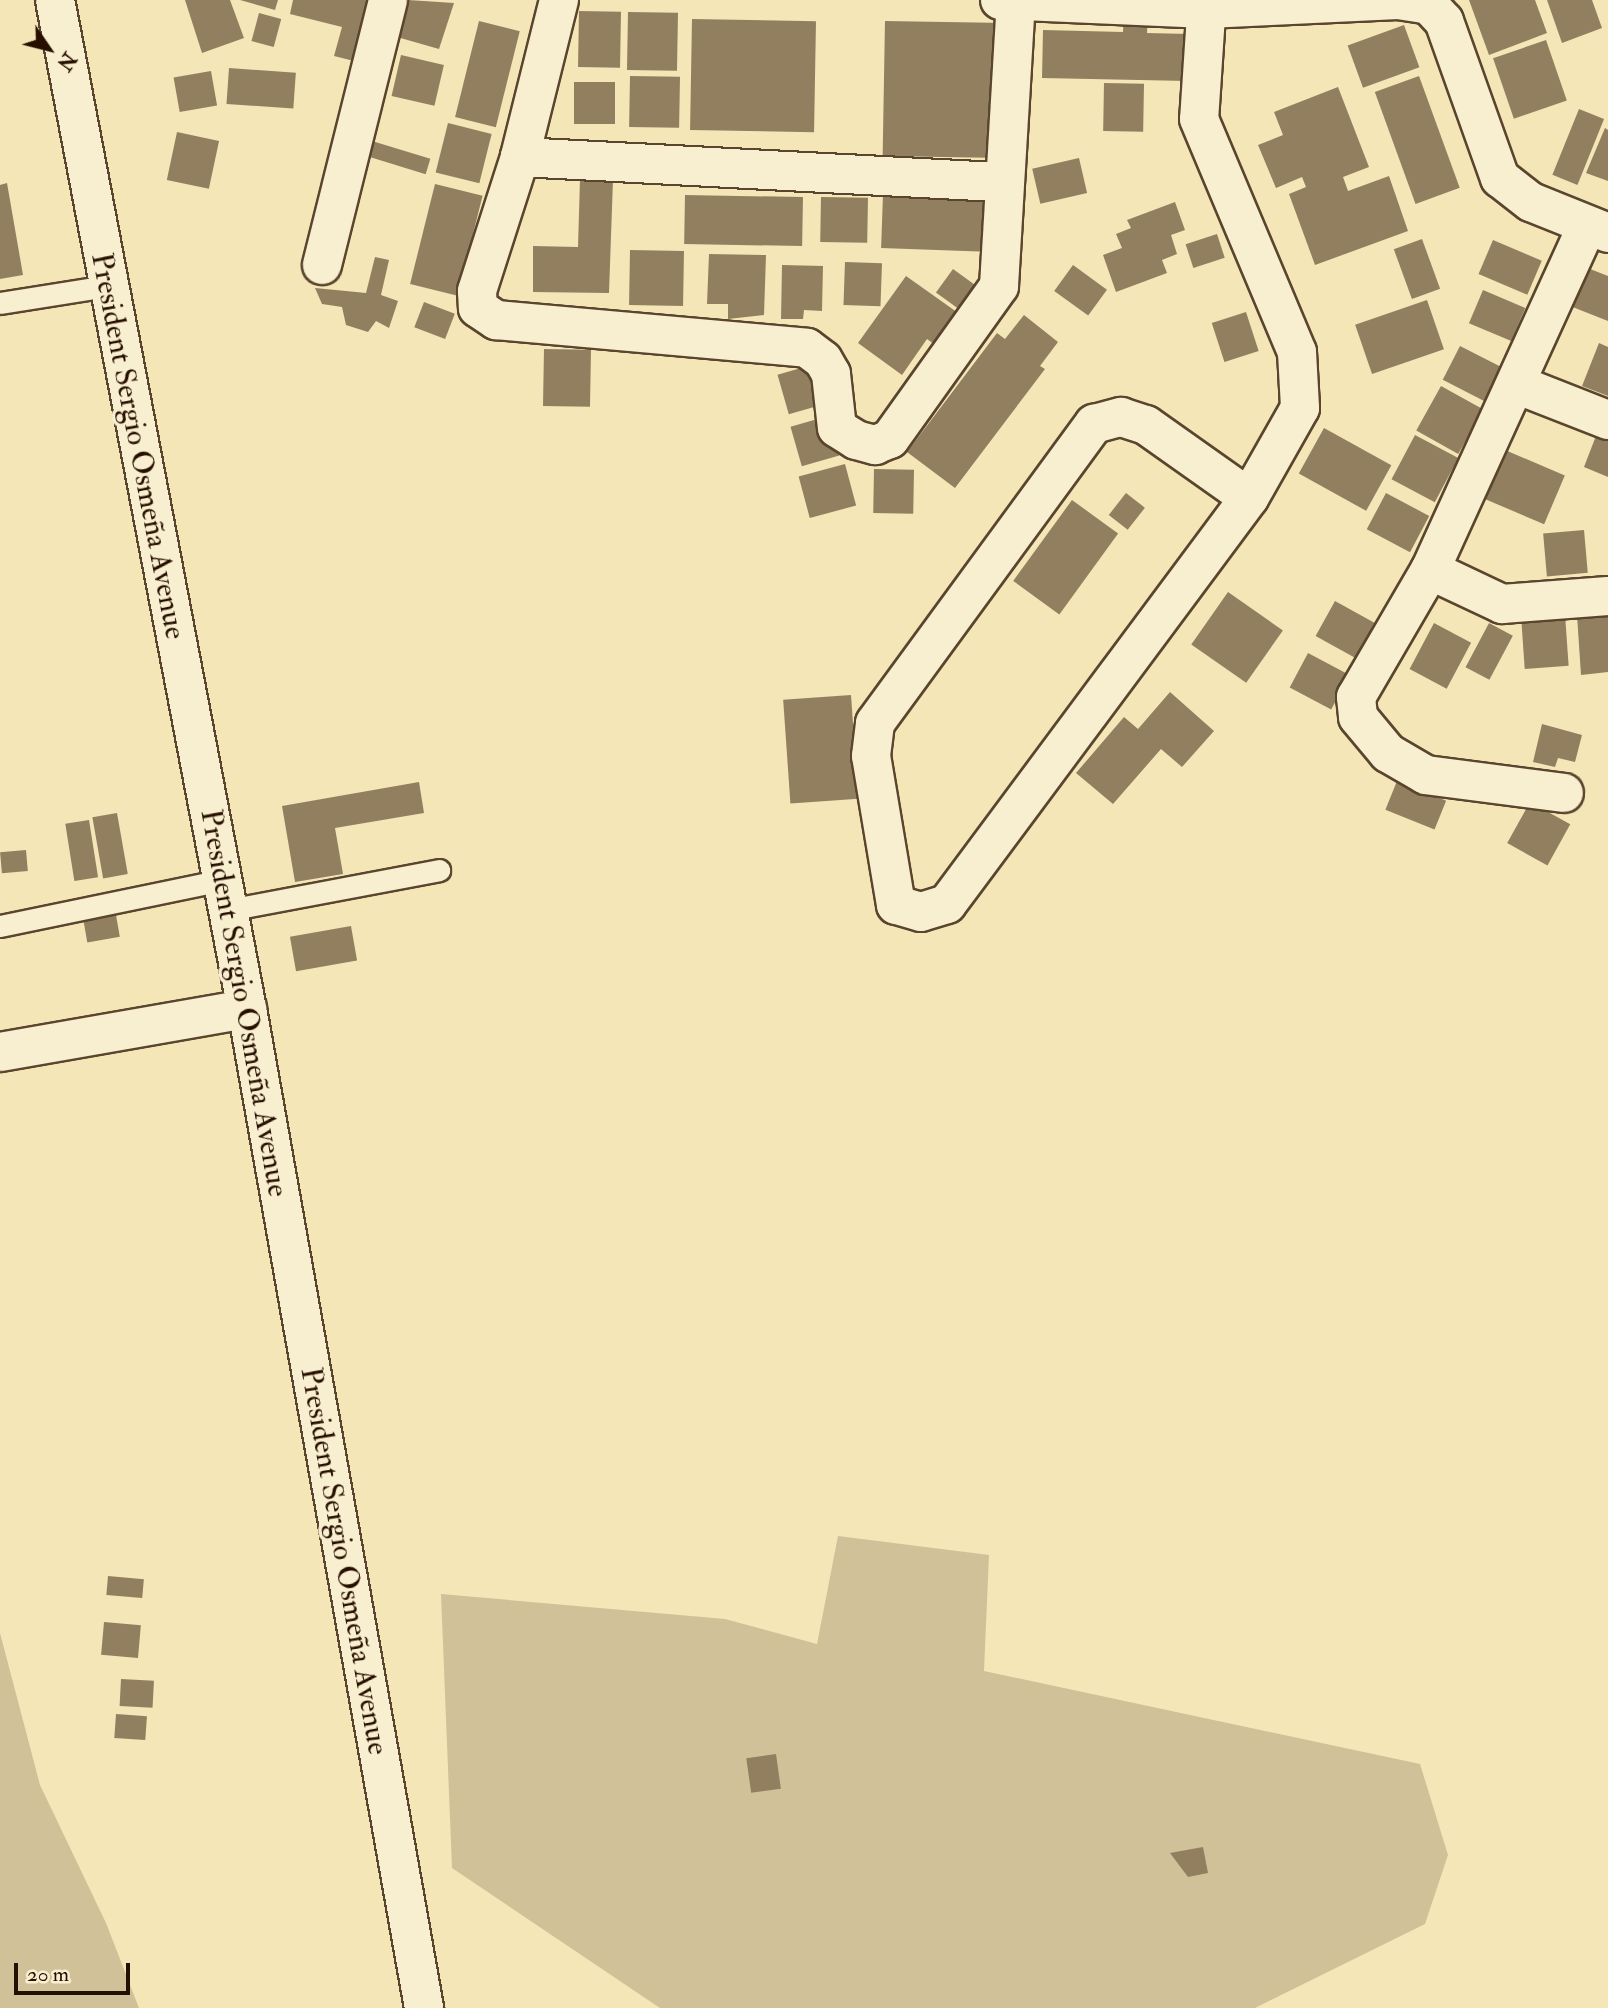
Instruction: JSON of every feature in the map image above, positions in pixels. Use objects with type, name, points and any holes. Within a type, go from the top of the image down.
[{"type":"street","name":"President Sergio Osmeña Avenue","points":[[55,0],[107,286],[247,1009],[424,2008]]},
{"type":"street","points":[[322,265],[388,0]]},
{"type":"street","points":[[559,0],[520,157],[477,291],[478,308],[496,320],[807,348],[823,360],[831,374],[837,428],[856,440],[875,444],[890,439],[999,286],[1008,1],[1207,5],[1398,1],[1429,5],[1444,21],[1500,177],[1531,202],[1597,229],[1516,384],[1430,570],[1356,697],[1358,717],[1388,753],[1426,775],[1564,793]]},
{"type":"street","points":[[1207,5],[1199,119],[1297,352],[1300,408],[1249,498],[947,904],[920,912],[896,905],[871,756],[875,723],[1094,424],[1121,418],[1146,425],[1249,498]]},
{"type":"street","points":[[520,157],[1004,182]]},
{"type":"street","points":[[1516,384],[1608,420]]},
{"type":"street","points":[[1430,570],[1502,604],[1608,596]]},
{"type":"street","points":[[0,1052],[247,1009]]},
{"type":"lane","points":[[0,303],[107,286]]},
{"type":"lane","points":[[0,926],[225,895],[439,870]]},
{"type":"shaded area","points":[[838,1536],[989,1555],[984,1671],[1420,1764],[1448,1855],[1425,1924],[1255,2008],[660,2008],[452,1868],[441,1594],[725,1619],[817,1644]]},
{"type":"shaded area","points":[[0,1633],[40,1785],[106,1923],[139,2008],[0,2008]]},
{"type":"building","points":[[185,0],[230,0],[244,38],[202,53]]},
{"type":"building","points":[[240,0],[278,0],[275,10]]},
{"type":"building","points":[[293,0],[373,0],[358,62],[334,56],[342,27],[290,14]]},
{"type":"building","points":[[408,0],[454,3],[439,49],[397,37]]},
{"type":"building","points":[[1469,0],[1535,0],[1547,33],[1489,55]]},
{"type":"building","points":[[1547,0],[1592,0],[1602,28],[1562,43]]},
{"type":"building","points":[[579,11],[621,12],[620,68],[578,67]]},
{"type":"building","points":[[1124,11],[1148,11],[1147,33],[1189,34],[1188,81],[1042,78],[1043,30],[1123,32]]},
{"type":"building","points":[[628,12],[678,13],[677,71],[627,70]]},
{"type":"building","points":[[259,13],[281,19],[274,47],[251,41]]},
{"type":"building","points":[[692,19],[816,21],[814,132],[690,130]]},
{"type":"building","points":[[479,21],[520,31],[496,127],[455,117]]},
{"type":"building","points":[[885,21],[1005,23],[1003,158],[883,156]]},
{"type":"building","points":[[1404,25],[1419,67],[1363,88],[1348,46]]},
{"type":"building","points":[[1546,40],[1567,101],[1514,119],[1493,58]]},
{"type":"building","points":[[401,55],[444,65],[434,106],[392,96]]},
{"type":"building","points":[[229,68],[296,73],[293,109],[226,104]]},
{"type":"building","points":[[211,71],[217,105],[180,112],[174,78]]},
{"type":"building","points":[[630,76],[680,77],[679,128],[629,127]]},
{"type":"building","points":[[1419,76],[1460,188],[1416,204],[1375,92]]},
{"type":"building","points":[[574,82],[615,82],[615,124],[574,124]]},
{"type":"building","points":[[1104,83],[1144,84],[1143,132],[1103,131]]},
{"type":"building","points":[[1338,87],[1369,167],[1343,177],[1348,191],[1389,176],[1408,231],[1315,265],[1289,194],[1306,187],[1302,177],[1276,188],[1258,145],[1283,135],[1274,112]]},
{"type":"building","points":[[1579,109],[1604,119],[1577,185],[1552,175]]},
{"type":"building","points":[[448,123],[492,134],[479,183],[436,172]]},
{"type":"building","points":[[1605,128],[1608,130],[1608,181],[1586,173]]},
{"type":"building","points":[[177,132],[219,141],[209,189],[167,180]]},
{"type":"building","points":[[372,141],[430,159],[426,174],[367,156]]},
{"type":"building","points":[[1079,158],[1087,193],[1040,204],[1032,169]]},
{"type":"building","points":[[580,179],[613,180],[609,293],[533,292],[533,246],[578,247]]},
{"type":"building","points":[[7,183],[23,275],[0,279],[0,185]]},
{"type":"building","points":[[435,184],[483,196],[458,296],[410,284]]},
{"type":"building","points":[[883,194],[995,198],[993,252],[881,248]]},
{"type":"building","points":[[685,195],[803,197],[802,246],[684,244]]},
{"type":"building","points":[[821,197],[868,198],[867,243],[820,242]]},
{"type":"building","points":[[1175,202],[1185,230],[1171,235],[1177,254],[1162,260],[1167,273],[1116,292],[1103,255],[1122,248],[1116,234],[1131,228],[1127,220]]},
{"type":"building","points":[[1217,234],[1225,258],[1193,268],[1186,244]]},
{"type":"building","points":[[1422,239],[1440,289],[1412,299],[1394,249]]},
{"type":"building","points":[[1493,240],[1542,261],[1527,295],[1479,274]]},
{"type":"building","points":[[630,250],[684,251],[683,306],[629,305]]},
{"type":"building","points":[[709,254],[766,255],[764,315],[728,319],[728,304],[707,304]]},
{"type":"building","points":[[375,257],[389,260],[381,295],[398,301],[389,328],[376,321],[368,332],[346,325],[342,307],[322,304],[315,288],[366,293]]},
{"type":"building","points":[[845,262],[882,263],[880,306],[843,305]]},
{"type":"building","points":[[782,265],[823,266],[822,311],[804,310],[803,319],[781,319]]},
{"type":"building","points":[[1073,265],[1107,290],[1088,316],[1054,291]]},
{"type":"building","points":[[1585,267],[1608,276],[1608,321],[1570,306]]},
{"type":"building","points":[[953,269],[979,288],[962,311],[936,292]]},
{"type":"building","points":[[906,276],[961,315],[938,347],[927,339],[902,375],[858,343]]},
{"type":"building","points":[[1483,290],[1525,308],[1511,341],[1469,323]]},
{"type":"building","points":[[1427,300],[1444,349],[1372,374],[1355,325]]},
{"type":"building","points":[[424,302],[455,314],[445,339],[414,327]]},
{"type":"building","points":[[1246,312],[1259,351],[1224,362],[1212,323]]},
{"type":"building","points":[[1024,315],[1058,342],[1040,366],[1045,369],[955,488],[907,452],[997,333],[1005,339]]},
{"type":"building","points":[[1599,343],[1608,347],[1608,396],[1582,386]]},
{"type":"building","points":[[1460,346],[1503,368],[1486,402],[1443,380]]},
{"type":"building","points":[[544,349],[591,350],[590,407],[543,406]]},
{"type":"building","points":[[815,364],[826,403],[789,414],[778,375]]},
{"type":"building","points":[[1441,386],[1483,409],[1458,454],[1416,431]]},
{"type":"building","points":[[828,416],[839,455],[802,466],[791,427]]},
{"type":"building","points":[[1324,428],[1391,465],[1366,511],[1299,473]]},
{"type":"building","points":[[1599,428],[1608,432],[1608,477],[1584,467]]},
{"type":"building","points":[[1415,435],[1458,458],[1435,502],[1392,479]]},
{"type":"building","points":[[1505,450],[1565,475],[1544,524],[1484,499]]},
{"type":"building","points":[[845,464],[856,506],[810,518],[799,476]]},
{"type":"building","points":[[874,469],[914,470],[913,514],[873,513]]},
{"type":"building","points":[[1126,493],[1145,508],[1128,530],[1109,515]]},
{"type":"building","points":[[1386,493],[1429,516],[1410,552],[1367,529]]},
{"type":"building","points":[[1072,500],[1118,534],[1059,614],[1013,581]]},
{"type":"building","points":[[1584,530],[1588,573],[1547,576],[1543,534]]},
{"type":"building","points":[[1228,592],[1283,630],[1246,683],[1191,644]]},
{"type":"building","points":[[1335,601],[1374,623],[1355,658],[1316,636]]},
{"type":"building","points":[[1608,612],[1608,672],[1581,675],[1577,615]]},
{"type":"building","points":[[1565,614],[1569,666],[1525,669],[1521,617]]},
{"type":"building","points":[[1434,623],[1471,643],[1447,689],[1410,669]]},
{"type":"building","points":[[1489,623],[1513,636],[1489,680],[1466,667]]},
{"type":"building","points":[[1308,653],[1349,675],[1331,710],[1290,687]]},
{"type":"building","points":[[1170,692],[1214,731],[1182,767],[1161,749],[1113,804],[1076,773],[1124,717],[1138,729]]},
{"type":"building","points":[[851,695],[858,799],[790,803],[783,700]]},
{"type":"building","points":[[1542,724],[1582,735],[1575,762],[1558,758],[1555,767],[1533,762]]},
{"type":"building","points":[[1397,781],[1446,801],[1435,830],[1385,810]]},
{"type":"building","points":[[419,782],[424,813],[335,828],[343,874],[295,882],[282,806]]},
{"type":"building","points":[[1530,802],[1570,824],[1547,865],[1507,843]]},
{"type":"building","points":[[117,813],[128,874],[103,878],[92,817]]},
{"type":"building","points":[[89,820],[98,877],[74,881],[65,824]]},
{"type":"building","points":[[26,850],[28,871],[2,873],[0,852]]},
{"type":"building","points":[[116,915],[120,937],[87,942],[84,921]]},
{"type":"building","points":[[351,926],[357,960],[296,971],[290,937]]},
{"type":"building","points":[[108,1576],[144,1579],[142,1598],[106,1595]]},
{"type":"building","points":[[104,1622],[141,1625],[138,1658],[101,1655]]},
{"type":"building","points":[[121,1679],[154,1681],[153,1708],[120,1706]]},
{"type":"building","points":[[116,1714],[147,1716],[145,1740],[114,1738]]},
{"type":"building","points":[[776,1754],[781,1789],[751,1793],[746,1758]]},
{"type":"building","points":[[1203,1847],[1208,1873],[1188,1877],[1170,1853]]}]
